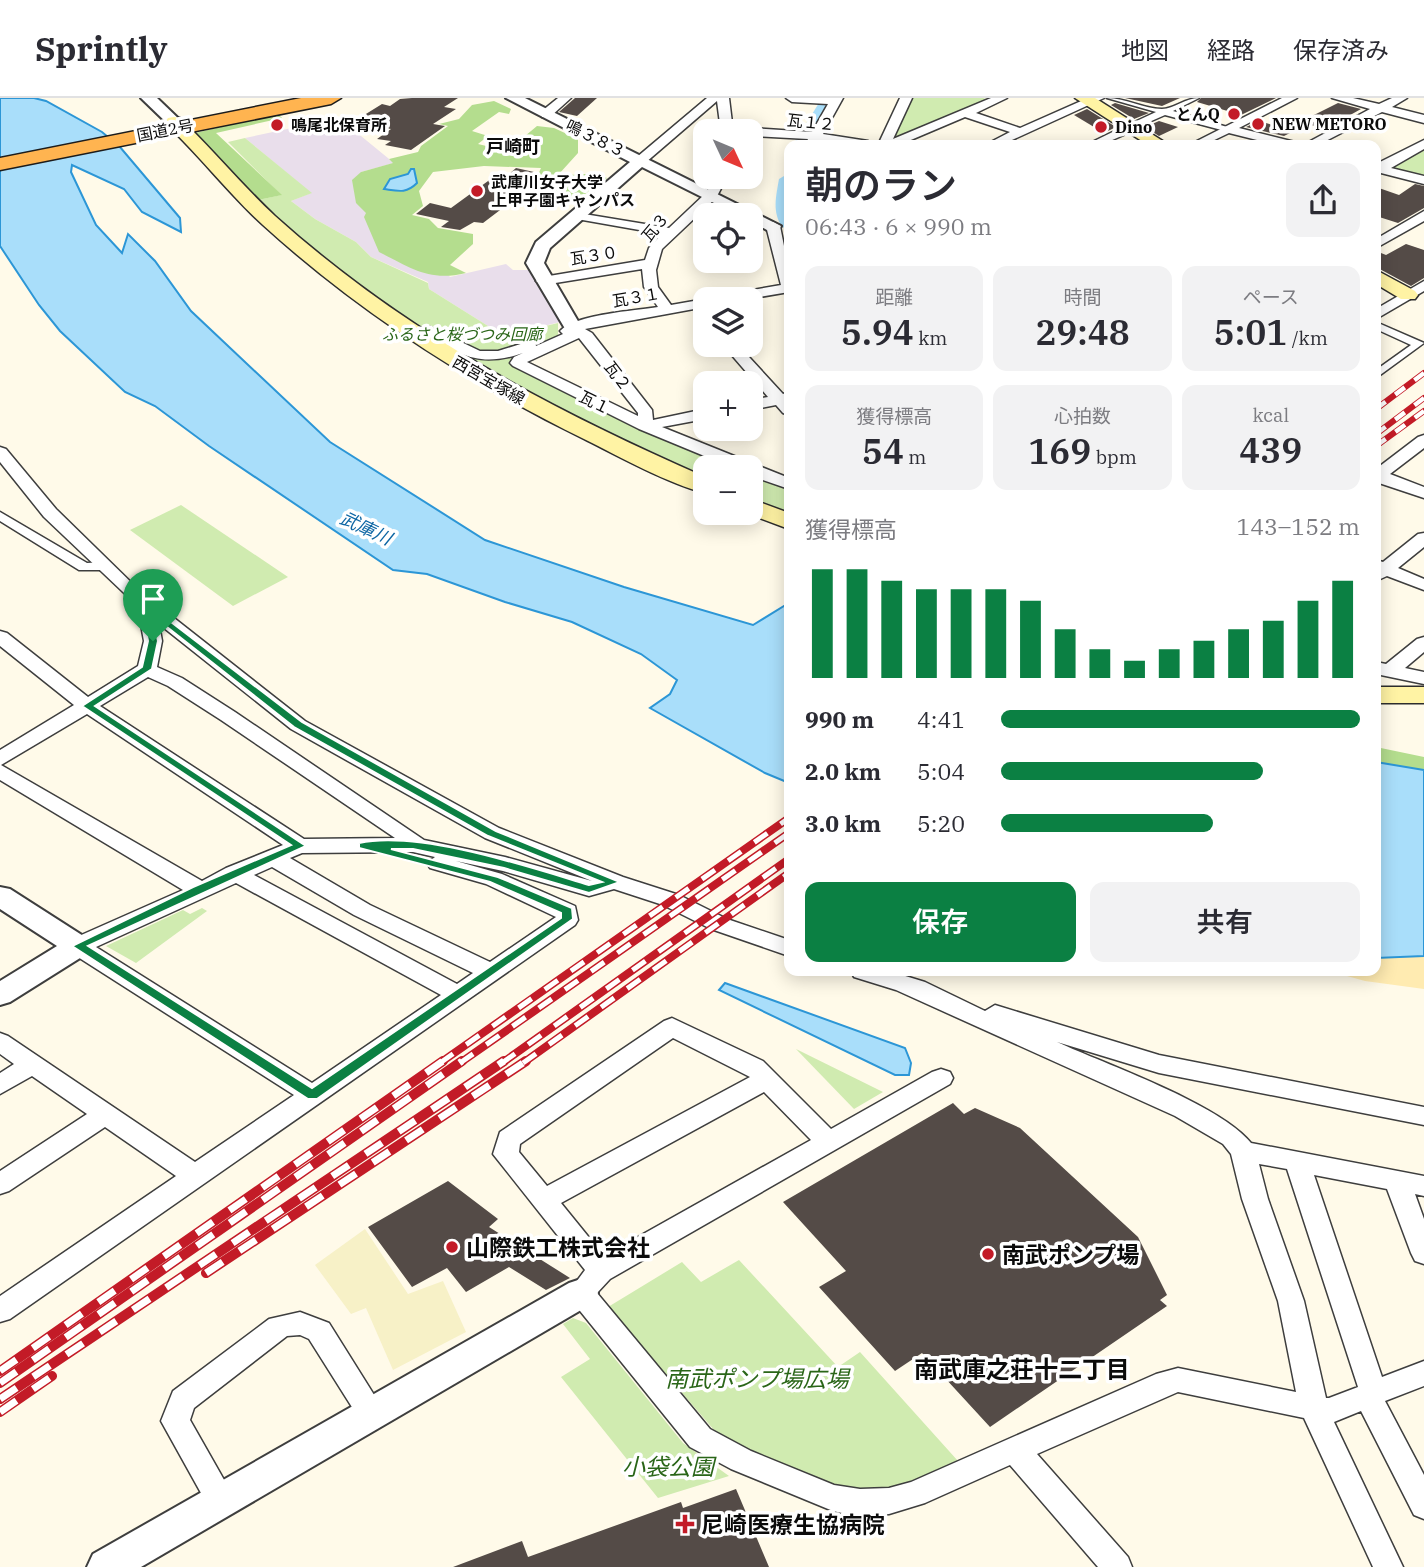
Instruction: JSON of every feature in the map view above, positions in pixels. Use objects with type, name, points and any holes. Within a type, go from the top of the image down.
[{"type":"highway","name":"国道2号","points":[[0,164],[300,98]]},
{"type":"highway","name":"国道2号","points":[[0,157],[331,98]]},
{"type":"main road","points":[[1090,99],[1152,140]]},
{"type":"main road","name":"西宮宝塚線","points":[[177,125],[248,200],[338,278],[415,335],[551,415],[693,480]]},
{"type":"main road","points":[[1381,278],[1419,294]]},
{"type":"main road","points":[[763,511],[784,520]]},
{"type":"main road","points":[[1381,695],[1424,695]]},
{"type":"street","points":[[148,98],[177,125]]},
{"type":"street","name":"鳴３８３","points":[[513,98],[781,229]]},
{"type":"street","points":[[546,114],[565,98]]},
{"type":"street","points":[[415,335],[430,331],[472,355],[484,358],[498,357],[576,330],[543,281],[535,263],[542,246],[713,98]]},
{"type":"street","points":[[723,98],[726,119]]},
{"type":"street","points":[[792,98],[832,100],[811,138]]},
{"type":"street","points":[[889,140],[906,98]]},
{"type":"street","points":[[1111,98],[1270,140]]},
{"type":"street","points":[[1103,140],[1195,98]]},
{"type":"street","points":[[1206,140],[1292,98]]},
{"type":"street","points":[[1338,98],[1424,119]]},
{"type":"street","points":[[1319,140],[1401,98]]},
{"type":"street","points":[[899,140],[994,99]]},
{"type":"street","points":[[1003,140],[1090,99]]},
{"type":"street","points":[[964,113],[1021,132]]},
{"type":"street","name":"瓦１２","points":[[763,133],[811,138]]},
{"type":"street","points":[[1381,167],[1424,144]]},
{"type":"street","points":[[1381,170],[1424,180]]},
{"type":"street","name":"瓦３","points":[[667,309],[651,287],[651,263],[656,248],[714,189]]},
{"type":"street","points":[[577,215],[671,232]]},
{"type":"street","points":[[1381,241],[1424,215]]},
{"type":"street","points":[[781,229],[784,275]]},
{"type":"street","name":"瓦３０","points":[[543,281],[651,263]]},
{"type":"street","points":[[763,292],[784,289]]},
{"type":"street","points":[[1381,313],[1419,294]]},
{"type":"street","name":"瓦３１","points":[[576,330],[693,305]]},
{"type":"street","points":[[1381,327],[1419,344],[1381,371]]},
{"type":"street","name":"瓦１","points":[[576,330],[519,360],[519,363],[645,426],[715,455]]},
{"type":"street","name":"瓦２","points":[[576,330],[587,336],[646,413],[645,426]]},
{"type":"street","points":[[742,357],[784,400]]},
{"type":"street","points":[[763,404],[784,402]]},
{"type":"street","points":[[645,426],[693,416]]},
{"type":"street","points":[[1381,472],[1424,440]]},
{"type":"street","points":[[0,452],[50,513],[154,612],[247,687],[318,737],[492,833],[615,882],[671,900],[719,924],[784,946]]},
{"type":"street","points":[[1381,473],[1424,482]]},
{"type":"street","points":[[1381,473],[1424,493]]},
{"type":"street","points":[[763,474],[784,482]]},
{"type":"street","points":[[0,516],[84,567],[105,566]]},
{"type":"street","points":[[1381,569],[1424,538]]},
{"type":"street","points":[[1381,571],[1424,585]]},
{"type":"street","points":[[0,759],[146,669],[153,641],[147,619],[148,614],[154,612]]},
{"type":"street","points":[[0,636],[87,706],[300,846]]},
{"type":"street","points":[[1383,669],[1424,643]]},
{"type":"street","points":[[146,669],[175,682],[228,716],[414,841],[413,845]]},
{"type":"street","points":[[1383,669],[1424,678]]},
{"type":"street","points":[[0,771],[198,889]]},
{"type":"street","points":[[0,1311],[567,919],[568,911],[494,879],[363,845]]},
{"type":"street","points":[[0,995],[78,946],[198,889],[300,846],[413,845],[505,864],[589,889],[615,882]]},
{"type":"street","points":[[272,857],[362,909],[491,972]]},
{"type":"street","points":[[234,873],[459,995]]},
{"type":"street","points":[[0,896],[312,1095]]},
{"type":"street","points":[[877,976],[1049,1032],[1159,1064],[1424,1116]]},
{"type":"street","points":[[905,985],[1184,1109],[1232,1137],[1243,1152],[1255,1199],[1291,1301],[1314,1409],[1388,1567]]},
{"type":"street","points":[[830,1143],[755,1067],[672,1027],[509,1139],[506,1154],[544,1200],[591,1282],[701,1438],[741,1460],[833,1498],[860,1503],[889,1501],[915,1494],[1178,1380],[1314,1409],[1330,1410],[1424,1373]]},
{"type":"street","points":[[0,1042],[196,1177]]},
{"type":"street","points":[[0,1085],[32,1064]]},
{"type":"street","points":[[106,1567],[372,1414],[591,1282],[941,1078]]},
{"type":"street","points":[[544,1200],[767,1079]]},
{"type":"street","points":[[0,1184],[106,1114]]},
{"type":"street","points":[[1243,1152],[1424,1186]]},
{"type":"street","points":[[1297,1163],[1371,1395],[1424,1504]]},
{"type":"street","points":[[1397,1181],[1424,1253]]},
{"type":"street","points":[[221,1501],[174,1421],[183,1400],[279,1327],[296,1322],[311,1325],[319,1331],[372,1414]]},
{"type":"street","points":[[1016,1451],[1117,1567]]},
{"type":"shaded area","points":[[339,118],[394,163],[361,172],[450,277],[506,264],[513,270],[529,270],[560,322],[504,336],[429,289],[428,282],[371,257],[356,242],[315,219],[291,201],[311,193],[245,138]]},
{"type":"shaded area","points":[[365,1229],[408,1294],[443,1281],[466,1332],[393,1370],[366,1308],[351,1314],[315,1265]]},
{"type":"green space","points":[[912,98],[991,100],[895,140],[891,139]]},
{"type":"green space","points":[[494,101],[511,109],[509,114],[499,112],[472,131],[488,136],[478,144],[507,151],[537,126],[554,128],[578,139],[578,153],[559,174],[595,174],[607,178],[582,196],[555,201],[535,196],[547,181],[536,179],[541,168],[484,166],[433,172],[419,191],[423,206],[412,215],[429,219],[438,228],[473,234],[473,244],[450,265],[466,273],[431,275],[379,252],[364,217],[366,213],[356,203],[352,180],[361,172],[393,163],[389,159],[418,152],[421,146],[448,126],[439,124],[459,119],[472,105]]},
{"type":"green space","points":[[278,114],[282,118],[216,133],[282,195],[258,200],[195,133]]},
{"type":"green space","name":"ふるさと桜づつみ回廊","points":[[245,138],[312,193],[291,201],[315,219],[356,242],[371,257],[428,283],[429,289],[504,336],[558,323],[558,339],[512,358],[522,371],[706,455],[693,455],[693,473],[550,406],[461,357],[409,323],[265,208],[258,200],[281,195],[228,142]]},
{"type":"green space","points":[[1424,148],[1424,179],[1388,167]]},
{"type":"green space","points":[[763,480],[784,487],[784,512],[763,503]]},
{"type":"green space","points":[[181,505],[288,577],[233,606],[130,530]]},
{"type":"green space","points":[[1381,748],[1424,757],[1424,770],[1381,763]]},
{"type":"green space","points":[[202,908],[207,911],[136,963],[106,946],[183,910],[190,914]]},
{"type":"green space","points":[[796,1049],[883,1092],[854,1109]]},
{"type":"green space","name":"南武ポンプ場広場","points":[[739,1260],[838,1367],[860,1352],[958,1461],[916,1483],[886,1494],[847,1492],[750,1451],[714,1430],[608,1307],[682,1262],[701,1282]]},
{"type":"green space","name":"小袋公園","points":[[573,1318],[586,1323],[683,1443],[729,1476],[658,1498],[561,1377],[590,1359],[563,1324]]},
{"type":"sand","points":[[1424,956],[1424,989],[1347,976],[1381,976],[1381,958]]},
{"type":"water","name":"武庫川","points":[[0,98],[34,98],[46,101],[102,132],[120,147],[180,218],[181,232],[142,212],[124,189],[72,165],[71,172],[96,225],[122,253],[128,234],[155,261],[191,311],[330,442],[485,540],[624,587],[753,625],[784,606],[784,781],[765,773],[650,708],[670,694],[677,680],[641,654],[572,622],[427,574],[393,570],[209,446],[155,406],[125,392],[60,331],[39,305],[0,246]]},
{"type":"water","points":[[414,169],[417,183],[409,189],[384,189],[390,179],[408,174]]},
{"type":"water","points":[[1381,763],[1424,770],[1424,956],[1381,958]]},
{"type":"water","points":[[725,983],[905,1048],[911,1063],[909,1075],[895,1075],[719,990]]},
{"type":"building","points":[[458,98],[444,107],[456,109],[433,124],[445,126],[411,150],[385,145],[391,141],[377,139],[391,129],[353,122],[382,104],[390,106],[400,99]]},
{"type":"building","points":[[575,98],[597,98],[577,116],[559,112]]},
{"type":"building","points":[[1125,98],[1180,98],[1162,106]]},
{"type":"building","points":[[1201,98],[1276,98],[1241,115],[1197,102]]},
{"type":"building","points":[[1115,103],[1149,113],[1134,119],[1111,105]]},
{"type":"building","points":[[1338,103],[1361,109],[1325,129],[1300,122]]},
{"type":"building","points":[[1087,109],[1116,127],[1104,133],[1074,115]]},
{"type":"building","points":[[1159,121],[1178,127],[1159,136],[1145,127]]},
{"type":"building","name":"NEW METORO","points":[[1259,121],[1294,131],[1284,136],[1246,127]]},
{"type":"building","points":[[516,168],[534,172],[526,180],[536,183],[483,223],[474,222],[460,230],[441,227],[449,221],[416,214],[430,203],[451,208],[499,173],[508,175]]},
{"type":"building","points":[[1415,184],[1424,186],[1424,208],[1398,223],[1381,218],[1381,189],[1399,195]]},
{"type":"building","points":[[1406,244],[1424,250],[1424,278],[1411,286],[1381,270],[1381,253],[1386,255]]},
{"type":"building","name":"南武ポンプ場","points":[[953,1103],[964,1114],[975,1108],[1020,1128],[1138,1237],[1167,1295],[1160,1300],[1167,1306],[990,1427],[922,1353],[895,1371],[819,1287],[846,1271],[783,1202]]},
{"type":"building","name":"山際鉄工株式会社","points":[[448,1181],[498,1219],[489,1227],[570,1278],[546,1290],[509,1267],[466,1292],[447,1268],[412,1287],[368,1227]]},
{"type":"building","name":"尼崎医療生協病院","points":[[736,1489],[769,1567],[453,1567],[522,1541],[528,1557],[681,1502],[683,1508]]},
{"type":"waterway","points":[[805,140],[831,98]]},
{"type":"railway","points":[[1381,405],[1424,373]]},
{"type":"railway","points":[[1381,430],[1424,398]]},
{"type":"railway","points":[[1381,442],[1424,411]]},
{"type":"railway","points":[[440,1063],[784,822]]},
{"type":"railway","points":[[460,1063],[784,836]]},
{"type":"railway","points":[[502,1063],[784,863]]},
{"type":"railway","points":[[523,1063],[784,877]]},
{"type":"railway","points":[[0,1371],[443,1061]]},
{"type":"railway","points":[[0,1383],[462,1061]]},
{"type":"railway","points":[[0,1399],[504,1061]]},
{"type":"railway","points":[[206,1273],[523,1063]]},
{"type":"railway","points":[[0,1412],[52,1376]]},
{"type":"place","name":"とんQ","points":[[1234,114]]},
{"type":"place","name":"NEW METORO","points":[[1258,124]]},
{"type":"place","name":"鳴尾北保育所","points":[[277,125]]},
{"type":"place","name":"Dino","points":[[1101,127]]},
{"type":"place","name":"武庫川女子大学 上甲子園キャンパス","points":[[477,191]]},
{"type":"place","name":"山際鉄工株式会社","points":[[452,1247]]},
{"type":"place","name":"南武ポンプ場","points":[[988,1254]]},
{"type":"place","name":"尼崎医療生協病院","points":[[685,1524]]},
{"type":"district","name":"戸崎町","points":[[513,146]]},
{"type":"district","name":"南武庫之荘十二丁目","points":[[1022,1369]]},
{"type":"route","points":[[154,612],[298,725],[492,833],[615,882],[589,889],[505,864],[413,845],[363,845],[494,879],[568,911],[567,919],[312,1095],[78,946],[198,889],[300,846],[87,706],[146,669],[153,641],[147,619],[148,614],[154,612]]}]
